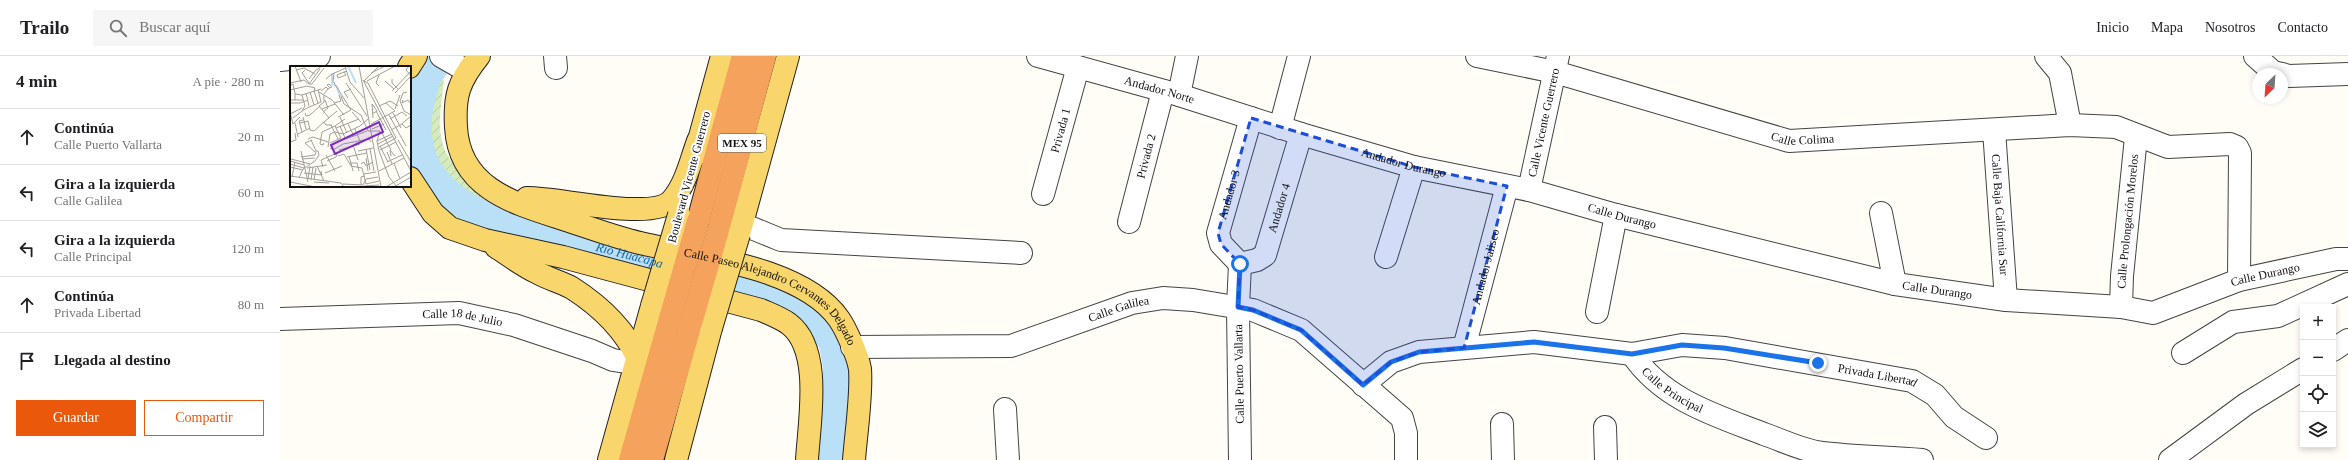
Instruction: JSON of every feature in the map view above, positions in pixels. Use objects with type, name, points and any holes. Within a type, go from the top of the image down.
[{"type":"highway","name":"Boulevard Vicente Guerrero","points":[[630,460],[662,310],[688,218],[743,56]]},
{"type":"highway","name":"MEX 95","points":[[652,460],[690,323],[733,229],[765,56]]},
{"type":"main road","points":[[410,66],[416,56]]},
{"type":"main road","name":"Boulevard Vicente Guerrero","points":[[688,218],[698,141],[722,56]]},
{"type":"main road","points":[[676,460],[712,328],[733,229],[788,56]]},
{"type":"main road","name":"Calle Paseo Alejandro Cervantes Delgado","points":[[473,63],[456,96],[456,137],[461,156],[475,177],[496,194],[535,210],[638,242],[761,271],[793,281],[812,293],[839,319],[860,368],[855,454]]},
{"type":"main road","points":[[509,199],[532,198],[612,208],[655,209],[671,202],[680,188],[698,141]]},
{"type":"main road","points":[[411,180],[433,213],[450,228],[485,240],[562,256],[761,310],[789,324],[804,343],[810,366],[811,396],[807,460]]},
{"type":"main road","points":[[485,240],[538,273],[571,288],[594,304],[618,326],[629,340],[638,359]]},
{"type":"main road","name":"Boulevard Vicente Guerrero","points":[[609,460],[638,359],[662,310]]},
{"type":"street","points":[[280,60],[319,56]]},
{"type":"street","points":[[442,56],[473,63]]},
{"type":"street","name":"Andador Norte","points":[[1038,56],[1171,93],[1280,128]]},
{"type":"street","name":"Privada 2","points":[[1129,222],[1171,93],[1187,56]]},
{"type":"street","points":[[1280,128],[1299,56]]},
{"type":"street","name":"Calle Colima","points":[[1477,56],[1557,64],[1789,141],[2070,125],[2116,127],[2136,137],[2168,147],[2230,144],[2237,147],[2240,153],[2239,280]]},
{"type":"street","points":[[2046,56],[2060,74],[2070,125]]},
{"type":"street","points":[[2255,56],[2275,68]]},
{"type":"street","name":"Calle Vicente Guerrero","points":[[1529,190],[1557,64]]},
{"type":"street","name":"Privada 1","points":[[1043,194],[1078,67]]},
{"type":"street","points":[[2288,75],[2348,74]]},
{"type":"street","name":"Andador 3","points":[[1240,264],[1221,244],[1218,233],[1251,118]]},
{"type":"street","name":"Andador Durango","points":[[1280,128],[1414,167],[1529,190]]},
{"type":"street","name":"Calle Baja California Sur","points":[[1994,130],[2006,300]]},
{"type":"street","name":"Andador 4","points":[[1240,264],[1257,260],[1265,254],[1301,134]]},
{"type":"street","name":"Calle Prolongación Morelos","points":[[2121,307],[2122,276],[2136,137]]},
{"type":"street","points":[[1386,257],[1414,167]]},
{"type":"street","name":"Andador Jalisco","points":[[1464,348],[1507,186]]},
{"type":"street","name":"Calle Durango","points":[[1529,190],[1616,215],[1895,284],[2006,300],[2121,307],[2153,313],[2239,280],[2336,259],[2348,259]]},
{"type":"street","points":[[1882,213],[1895,284]]},
{"type":"street","points":[[1596,312],[1616,215]]},
{"type":"street","points":[[733,229],[781,240],[1021,253]]},
{"type":"street","name":"Calle Puerto Vallarta","points":[[1240,264],[1238,307],[1240,460]]},
{"type":"street","points":[[2183,353],[2233,322],[2278,316],[2348,284]]},
{"type":"street","name":"Calle Galilea","points":[[852,347],[1011,346],[1132,303],[1163,298],[1193,300],[1253,310],[1301,330],[1363,385]]},
{"type":"street","name":"Calle 18 de Julio","points":[[280,319],[459,313],[514,325],[592,351],[612,360],[626,362],[638,359]]},
{"type":"street","points":[[2336,348],[2348,340]]},
{"type":"street","points":[[1406,460],[1406,433],[1402,418],[1363,385],[1391,362],[1419,352],[1534,342],[1632,354]]},
{"type":"street","name":"Privada Libertad","points":[[1632,354],[1682,345],[1724,348],[1912,380],[1935,395],[1954,417],[1986,438]]},
{"type":"street","name":"Calle Principal","points":[[1632,354],[1643,370],[1657,383],[1684,401],[1794,447],[1822,453],[1922,460]]},
{"type":"street","points":[[2170,460],[2246,404],[2300,371]]},
{"type":"street","points":[[1005,408],[1008,460]]},
{"type":"street","points":[[1502,424],[1503,460]]},
{"type":"street","points":[[1605,427],[1606,460]]},
{"type":"highlighted area","points":[[1251,118],[1414,167],[1507,186],[1464,348],[1419,352],[1391,362],[1363,385],[1301,330],[1253,310],[1238,307],[1240,264],[1221,244],[1218,233]]},
{"type":"green space","points":[[437,76],[444,80],[440,119],[442,141],[448,156],[457,169],[468,180],[496,199],[539,221],[505,212],[484,202],[464,189],[441,166],[434,151],[430,118]]},
{"type":"green space","points":[[411,154],[419,169],[443,196],[473,217],[523,242],[452,220],[411,174]]},
{"type":"waterway","name":"Río Huacapa","points":[[442,56],[426,82],[419,107],[418,129],[420,149],[427,167],[438,183],[453,197],[472,209],[495,220],[644,258],[796,302],[818,321],[833,343],[837,368],[837,402],[832,460]]},
{"type":"route","points":[[1240,264],[1238,307],[1253,310],[1301,330],[1363,385],[1391,362],[1419,352],[1534,342],[1598,348],[1632,354],[1682,345],[1724,348],[1818,363]]}]
